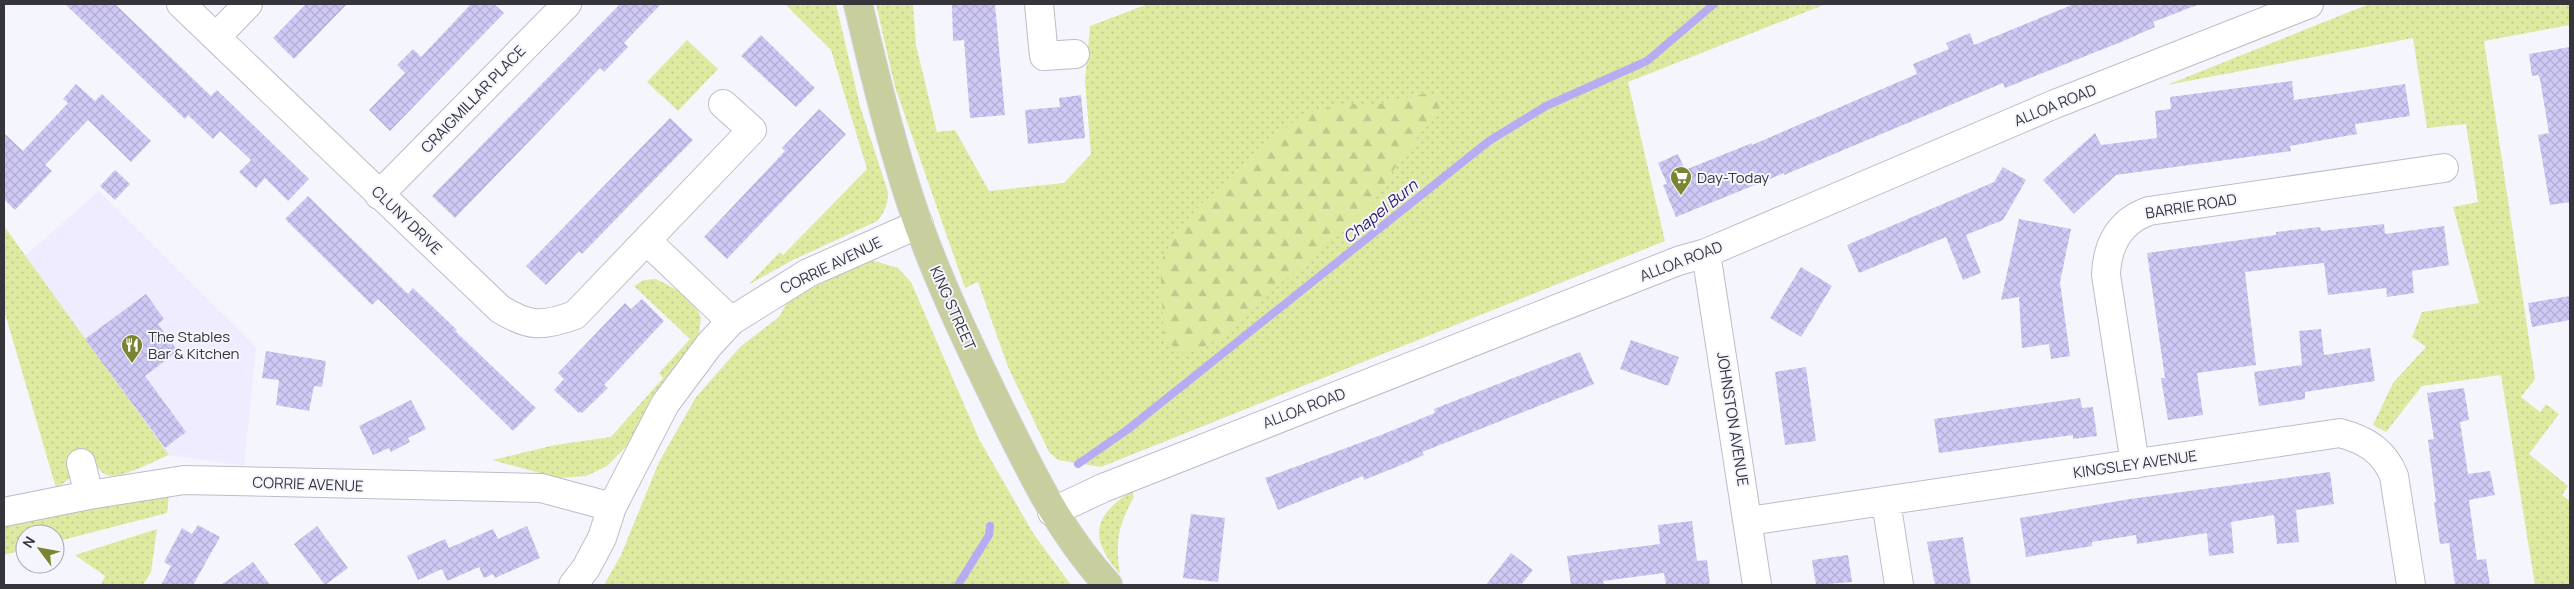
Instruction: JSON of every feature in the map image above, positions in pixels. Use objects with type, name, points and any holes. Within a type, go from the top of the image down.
[{"type":"main road","name":"KING STREET","points":[[858,4],[876,79],[918,224],[952,310],[1052,512],[1090,566],[1108,585]]},
{"type":"street","name":"CLUNY DRIVE","points":[[182,4],[500,309],[518,320],[538,325],[555,322],[575,315],[752,130],[723,104]]},
{"type":"street","points":[[216,37],[248,4]]},
{"type":"street","name":"CRAIGMILLAR PLACE","points":[[380,195],[567,4]]},
{"type":"street","points":[[1039,4],[1044,56],[1075,54]]},
{"type":"street","name":"ALLOA ROAD","points":[[1052,512],[1103,488],[1678,261],[1706,253],[2055,104],[2308,4]]},
{"type":"street","name":"BARRIE ROAD","points":[[2135,464],[2106,275],[2106,260],[2112,242],[2122,228],[2135,216],[2149,211],[2444,168]]},
{"type":"street","name":"CORRIE AVENUE","points":[[573,585],[586,568],[602,538],[612,507],[665,404],[709,345],[731,321],[808,273],[918,224]]},
{"type":"street","points":[[647,241],[731,321]]},
{"type":"street","name":"JOHNSTON AVENUE","points":[[1706,253],[1749,521],[1757,585]]},
{"type":"street","name":"KINGSLEY AVENUE","points":[[1749,521],[2340,433],[2355,437],[2381,454],[2389,463],[2394,476],[2410,585]]},
{"type":"street","points":[[81,463],[89,495]]},
{"type":"street","name":"CORRIE AVENUE","points":[[4,512],[89,495],[184,480],[427,487],[496,485],[541,488],[612,507]]},
{"type":"street","points":[[1886,501],[1899,585]]},
{"type":"shaded area","points":[[99,191],[256,347],[244,466],[169,455],[25,256]]},
{"type":"green space","points":[[787,4],[836,4],[860,106],[888,192],[886,208],[877,221],[789,262],[748,285],[780,252],[783,255],[867,169],[831,50]]},
{"type":"green space","points":[[876,4],[913,4],[916,45],[937,132],[955,130],[989,191],[1064,183],[1091,154],[1085,81],[1090,26],[1148,4],[1826,4],[1628,82],[1665,241],[1101,467],[1058,460],[1049,452],[1008,367],[978,282],[965,288],[895,87]]},
{"type":"green space","points":[[2369,4],[2570,4],[2570,25],[2484,41],[2535,379],[2521,397],[2540,412],[2546,404],[2559,414],[2529,454],[2568,486],[2562,495],[2570,501],[2570,585],[2535,585],[2501,375],[2422,386],[2386,432],[2373,425],[2393,383],[2426,347],[2412,337],[2422,312],[2479,303],[2453,207],[2478,202],[2466,124],[2427,128],[2413,38],[2167,85]]},
{"type":"green space","points":[[687,40],[718,69],[678,111],[647,82]]},
{"type":"green space","points":[[1422,94],[1438,96],[1441,104],[1438,111],[1400,160],[1367,212],[1263,298],[1233,331],[1196,351],[1182,353],[1164,339],[1160,263],[1174,237],[1197,208],[1301,115],[1342,104],[1380,104]]},
{"type":"green space","points":[[4,226],[169,455],[138,469],[113,476],[102,472],[92,457],[70,478],[56,488],[4,310]]},
{"type":"green space","points":[[871,260],[898,268],[911,282],[979,439],[1033,533],[1071,585],[604,585],[621,555],[659,462],[696,397],[741,346],[779,317],[789,299]]},
{"type":"green space","points":[[655,279],[680,291],[690,293],[701,318],[698,341],[650,406],[628,445],[607,466],[586,476],[558,478],[492,460],[555,445],[611,437],[663,378],[659,373],[690,339],[634,286],[644,280]]},
{"type":"green space","points":[[1132,491],[1134,497],[1124,517],[1119,534],[1120,574],[1103,550],[1099,529],[1102,519],[1109,510]]},
{"type":"green space","points":[[169,494],[167,513],[65,539],[65,524],[17,524],[68,512]]},
{"type":"green space","points":[[15,524],[15,552],[4,555],[4,527]]},
{"type":"green space","points":[[157,529],[151,572],[143,585],[101,585],[105,576],[75,555]]},
{"type":"building","points":[[65,4],[115,4],[211,96],[217,90],[309,179],[288,201],[265,178],[256,188],[239,172],[251,160],[220,131],[213,139],[188,115],[185,119]]},
{"type":"building","points":[[306,4],[347,4],[294,59],[273,38]]},
{"type":"building","points":[[471,4],[494,4],[504,13],[390,131],[369,110],[405,73],[397,65],[413,49],[421,57]]},
{"type":"building","points":[[620,4],[661,4],[624,43],[628,47],[604,72],[600,68],[455,218],[432,196]]},
{"type":"building","points":[[952,4],[995,4],[1005,115],[970,118],[964,40],[953,41]]},
{"type":"building","points":[[2074,4],[2197,5],[2153,22],[2155,27],[2121,42],[2005,88],[2003,83],[1784,175],[1784,173],[1676,217],[1663,185],[1667,184],[1658,163],[1678,154],[1685,170],[1752,143],[1752,145],[1917,74],[1913,64],[1949,49],[1946,43],[1970,33],[1974,45]]},
{"type":"building","points":[[761,35],[815,88],[796,107],[741,56]]},
{"type":"building","points":[[2570,47],[2570,202],[2550,205],[2538,135],[2549,133],[2540,79],[2538,75],[2532,76],[2529,54]]},
{"type":"building","points":[[2292,81],[2294,100],[2405,84],[2410,116],[2355,124],[2357,134],[2290,146],[2291,151],[2116,175],[2074,214],[2043,180],[2095,133],[2101,145],[2157,138],[2155,111],[2171,109],[2170,97]]},
{"type":"building","points":[[76,84],[95,101],[102,94],[151,141],[131,162],[88,120],[45,165],[52,171],[15,210],[4,199],[4,133],[23,151],[68,103],[63,99]]},
{"type":"building","points":[[1081,95],[1085,138],[1028,144],[1025,110],[1060,107],[1059,98]]},
{"type":"building","points":[[819,109],[846,134],[727,259],[704,237],[785,151],[782,148]]},
{"type":"building","points":[[670,118],[693,140],[582,254],[579,251],[546,285],[526,266]]},
{"type":"building","points":[[2003,167],[2026,180],[2003,220],[1966,235],[1981,273],[1963,280],[1946,237],[1859,273],[1847,245],[1994,182]]},
{"type":"building","points":[[115,170],[130,184],[115,200],[100,186]]},
{"type":"building","points":[[308,196],[408,294],[413,288],[536,408],[513,431],[378,299],[372,305],[285,219]]},
{"type":"building","points":[[2019,219],[2071,229],[2060,282],[2070,356],[2051,359],[2049,344],[2022,348],[2019,297],[2001,300]]},
{"type":"building","points":[[2384,224],[2385,234],[2444,226],[2449,265],[2412,271],[2414,293],[2387,297],[2386,288],[2328,295],[2324,263],[2245,272],[2256,365],[2197,373],[2203,415],[2168,420],[2161,378],[2165,378],[2147,253],[2276,235],[2276,232],[2320,227],[2321,231]]},
{"type":"building","points":[[1801,267],[1832,286],[1801,337],[1770,318]]},
{"type":"building","name":"The Stables Bar & Kitchen","points":[[146,294],[164,319],[158,324],[178,351],[145,376],[186,432],[165,448],[85,339]]},
{"type":"building","points":[[2570,296],[2570,320],[2532,327],[2528,303]]},
{"type":"building","points":[[642,299],[664,321],[604,385],[608,388],[582,413],[580,411],[579,413],[554,390],[564,379],[558,373],[625,303],[631,309]]},
{"type":"building","points":[[2321,329],[2324,355],[2370,348],[2375,381],[2305,392],[2305,399],[2259,406],[2254,372],[2302,365],[2299,331]]},
{"type":"building","points":[[1631,340],[1679,357],[1668,386],[1620,369]]},
{"type":"building","points":[[266,351],[326,361],[322,387],[314,386],[309,411],[276,405],[279,380],[262,378]]},
{"type":"building","points":[[1580,352],[1594,384],[1422,452],[1424,455],[1364,480],[1363,476],[1278,510],[1265,478],[1381,435],[1435,413],[1434,409]]},
{"type":"building","points":[[1806,367],[1816,441],[1785,445],[1775,372]]},
{"type":"building","points":[[2464,388],[2469,420],[2460,422],[2468,474],[2490,471],[2495,495],[2469,500],[2477,560],[2486,559],[2490,585],[2455,585],[2449,543],[2440,544],[2434,502],[2436,502],[2428,440],[2434,439],[2427,393]]},
{"type":"building","points":[[2080,398],[2082,408],[2093,407],[2097,436],[2073,439],[2073,435],[1939,453],[1934,419]]},
{"type":"building","points":[[411,400],[426,429],[408,438],[410,442],[391,452],[389,448],[373,455],[359,426]]},
{"type":"building","points":[[2330,472],[2334,504],[2296,510],[2299,542],[2277,544],[2274,515],[2231,522],[2234,553],[2209,556],[2207,533],[2137,544],[2136,535],[2092,542],[2092,546],[2026,557],[2020,518],[2130,499]]},
{"type":"building","points":[[1191,514],[1225,518],[1218,582],[1183,578]]},
{"type":"building","points":[[1692,521],[1697,561],[1707,560],[1710,585],[1666,585],[1664,573],[1603,581],[1604,585],[1571,585],[1567,556],[1660,544],[1658,525]]},
{"type":"building","points":[[198,525],[220,537],[193,585],[161,585],[171,566],[164,562],[182,528],[192,534]]},
{"type":"building","points":[[317,526],[348,568],[325,585],[294,544]]},
{"type":"building","points":[[527,526],[540,558],[495,578],[493,574],[484,578],[479,567],[447,581],[442,569],[418,580],[407,556],[445,539],[449,548],[493,529],[498,539]]},
{"type":"building","points":[[1963,537],[1971,585],[1935,585],[1927,542]]},
{"type":"building","points":[[1511,553],[1533,570],[1521,585],[1486,585]]},
{"type":"building","points":[[1848,555],[1852,582],[1816,585],[1812,560]]},
{"type":"building","points":[[253,562],[270,585],[221,585]]},
{"type":"waterway","name":"Chapel Burn","points":[[1078,464],[1127,430],[1489,141],[1546,106],[1647,61],[1714,4]]},
{"type":"waterway","name":"Chapel Burn","points":[[958,585],[989,535],[990,526]]},
{"type":"place","name":"Day-Today","points":[[1681,196]]},
{"type":"place","name":"The Stables Bar & Kitchen","points":[[132,364]]}]
